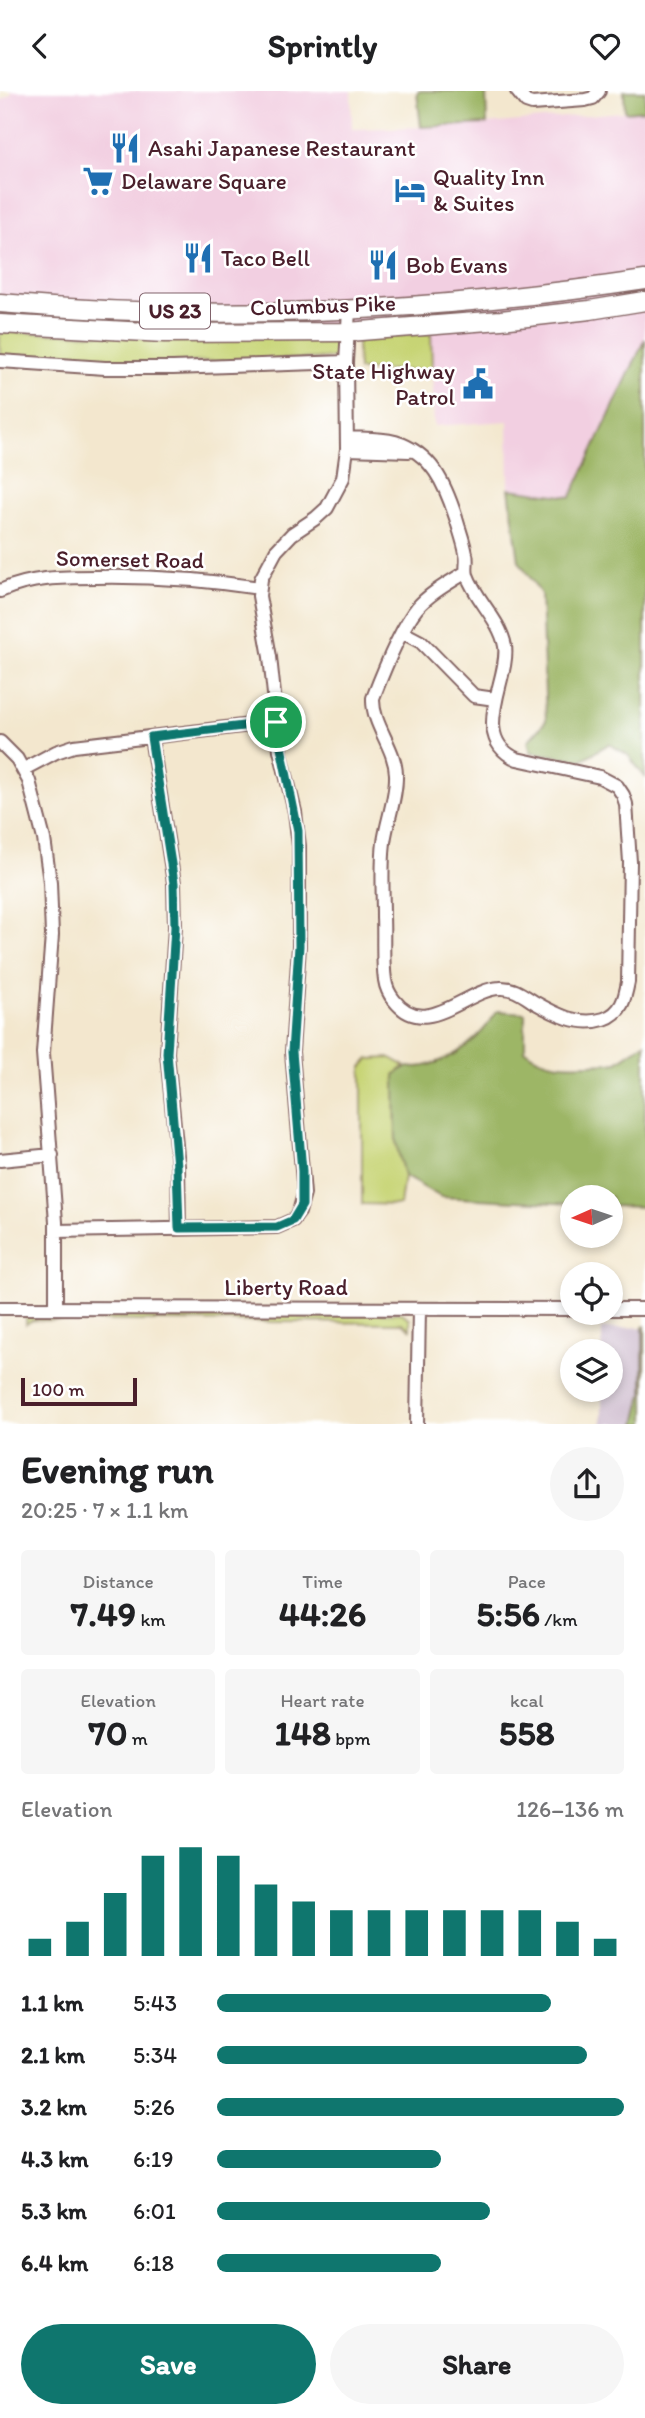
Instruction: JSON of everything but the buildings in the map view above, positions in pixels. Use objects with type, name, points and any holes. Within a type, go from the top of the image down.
[{"type":"highway","name":"Columbus Pike","points":[[0,303],[137,310],[324,312],[446,303],[645,280]]},
{"type":"highway","name":"Columbus Pike","points":[[0,324],[164,333],[348,332],[590,310],[645,301]]},
{"type":"street","points":[[517,91],[526,103],[532,104],[585,100],[593,98],[599,91]]},
{"type":"street","points":[[446,303],[448,324]]},
{"type":"street","points":[[56,1231],[277,1227],[293,1220],[302,1205],[302,1171],[292,1052],[299,946],[298,831],[276,722],[271,657],[262,621],[260,588],[261,579],[276,551],[292,534],[316,519],[333,499],[343,478],[347,443],[346,362],[349,310]]},
{"type":"street","points":[[0,362],[173,368],[346,362]]},
{"type":"street","points":[[347,443],[393,442],[411,450],[431,464],[446,488],[466,553],[466,572],[504,642],[505,660],[495,699],[494,718],[496,733],[508,755],[600,777],[610,781],[623,795],[630,862],[628,982],[621,1006],[602,1020],[585,1022],[565,1017],[506,988],[488,990],[439,1014],[424,1016],[411,1012],[394,1000],[385,982],[383,865],[396,773],[373,703],[402,632],[425,601],[466,572]]},
{"type":"street","name":"Somerset Road","points":[[0,591],[46,578],[186,579],[260,588]]},
{"type":"street","points":[[402,632],[421,642],[474,696],[495,699]]},
{"type":"street","points":[[24,769],[66,748],[276,722]]},
{"type":"street","points":[[151,737],[174,883],[175,938],[167,1053],[177,1166],[179,1228]]},
{"type":"street","points":[[0,743],[24,769],[37,805],[50,882],[52,935],[43,1053],[56,1231],[55,1308]]},
{"type":"street","points":[[0,1160],[52,1155]]},
{"type":"street","name":"Liberty Road","points":[[0,1308],[560,1309]]},
{"type":"street","points":[[417,1424],[419,1309]]},
{"type":"street","points":[[623,1309],[645,1309]]},
{"type":"shaded area","points":[[11,91],[351,91],[352,129],[464,126],[645,110],[645,339],[571,498],[509,489],[508,421],[434,426],[431,333],[0,332],[0,101],[12,94]]},
{"type":"shaded area","points":[[643,1327],[643,1395],[636,1424],[602,1424],[602,1402],[623,1402],[623,1339],[602,1339],[602,1329]]},
{"type":"green space","points":[[486,91],[487,124],[421,127],[417,93]]},
{"type":"green space","points":[[624,91],[645,91],[645,110],[625,112]]},
{"type":"green space","points":[[0,332],[333,339],[337,343],[336,358],[155,363],[0,357]]},
{"type":"green space","points":[[431,333],[432,370],[358,370],[357,343],[360,338]]},
{"type":"green space","points":[[645,339],[645,777],[628,755],[609,744],[581,760],[531,752],[528,741],[546,721],[541,594],[519,561],[509,489],[571,497]]},
{"type":"green space","points":[[497,1011],[525,1013],[525,1050],[544,1061],[555,1063],[576,1065],[617,1062],[645,1043],[645,1207],[623,1206],[623,1185],[560,1185],[560,1203],[441,1197],[404,1176],[396,1142],[395,1075],[406,1068],[425,1066],[447,1058],[467,1046]]},
{"type":"green space","points":[[391,1058],[405,1066],[395,1075],[396,1142],[404,1176],[400,1205],[362,1204],[362,1067],[369,1059]]},
{"type":"green space","points":[[26,1313],[402,1313],[410,1319],[410,1329],[402,1323],[33,1320],[26,1324]]},
{"type":"green space","points":[[645,1326],[645,1424],[636,1424],[643,1394]]},
{"type":"place","name":"Asahi Japanese Restaurant","points":[[125,148]]},
{"type":"place","name":"Delaware Square","points":[[98,181]]},
{"type":"place","name":"Quality Inn & Suites","points":[[410,190]]},
{"type":"place","name":"Taco Bell","points":[[198,258]]},
{"type":"place","name":"Bob Evans","points":[[383,265]]},
{"type":"place","name":"State Highway Patrol","points":[[478,384]]},
{"type":"route","points":[[276,722],[298,831],[299,960],[292,1052],[302,1171],[302,1205],[293,1220],[277,1227],[179,1228],[177,1166],[167,1053],[174,959],[174,883],[151,737],[276,722]]}]
